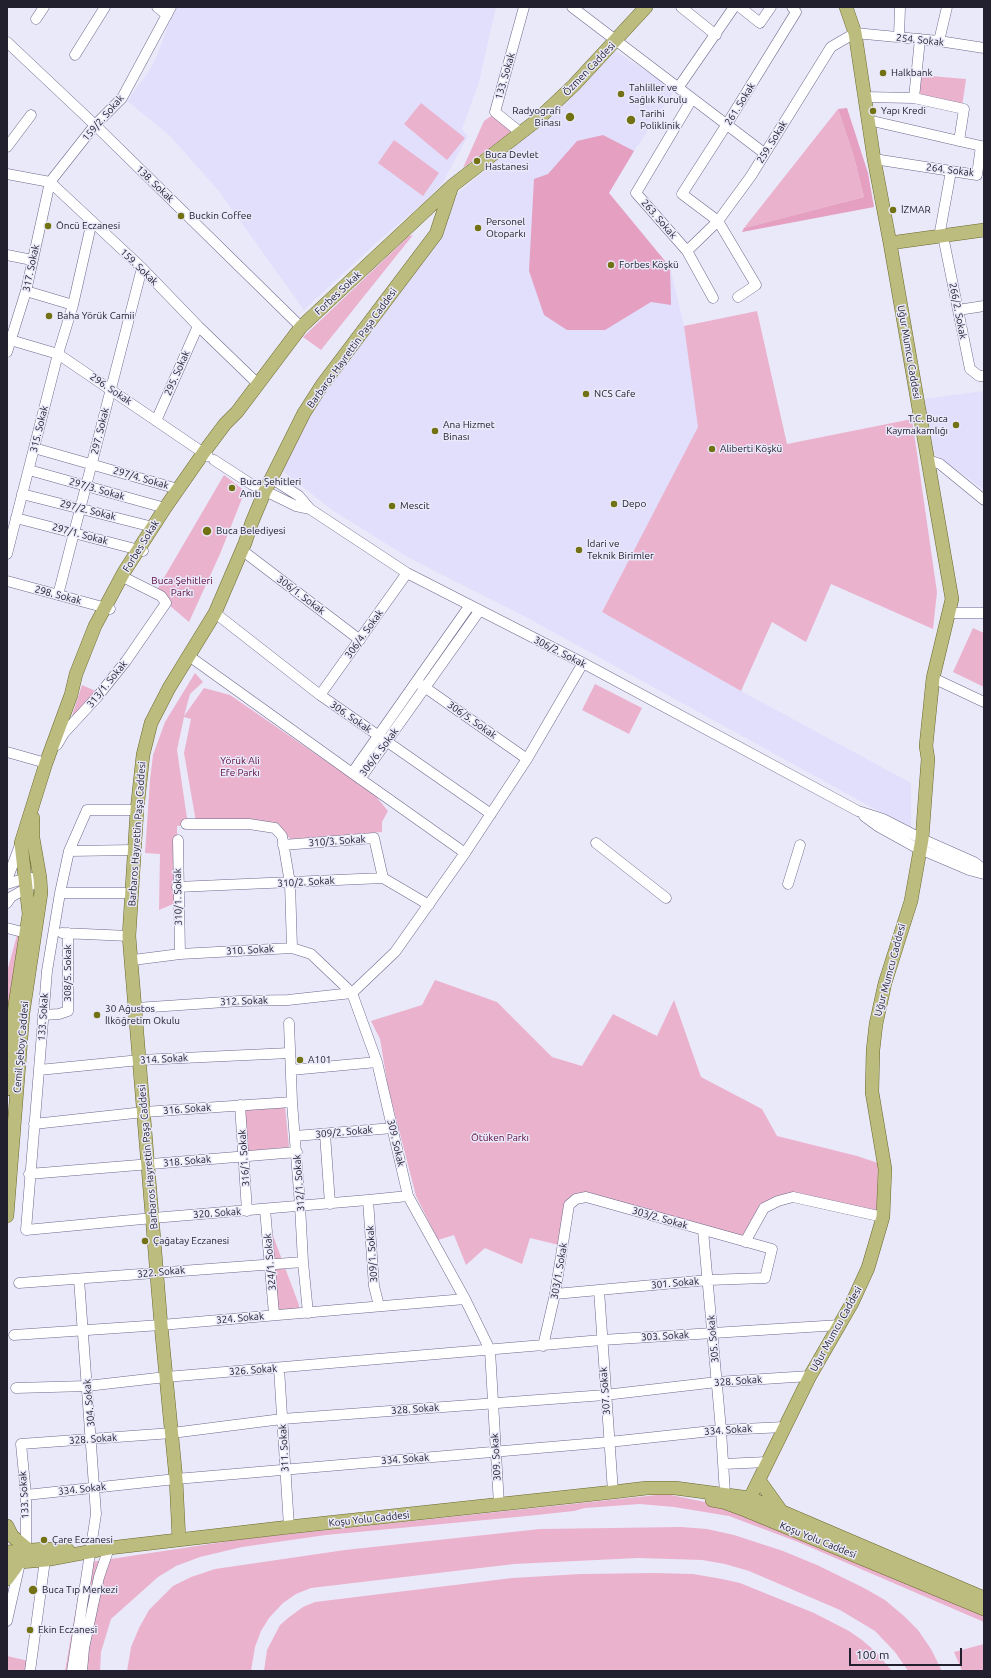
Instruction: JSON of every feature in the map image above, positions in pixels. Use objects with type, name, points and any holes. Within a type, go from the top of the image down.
[{"type":"main road","name":"Özmen Caddesi","points":[[452,186],[521,133],[574,85],[646,7]]},
{"type":"main road","name":"Uğur Mumcu Caddesi","points":[[751,1506],[759,1480],[767,1462],[810,1376],[852,1303],[868,1268],[883,1217],[885,1169],[872,1092],[873,1050],[876,1024],[884,990],[908,908],[906,899],[919,843],[920,760],[926,746],[933,678],[952,599],[874,159],[855,33],[846,7]]},
{"type":"main road","name":"Forbes Sokak","points":[[26,933],[29,914],[21,843],[46,763],[71,695],[76,674],[107,608],[141,550],[209,456],[225,424],[238,412],[301,326],[452,186]]},
{"type":"main road","name":"Barbaros Hayrettin Paşa Caddesi","points":[[179,1540],[176,1479],[161,1325],[158,1272],[130,936],[134,850],[143,755],[152,723],[169,688],[215,613],[265,491],[304,413],[322,385],[436,234],[452,186]]},
{"type":"main road","points":[[890,243],[984,230]]},
{"type":"main road","name":"Forbes Sokak","points":[[107,608],[127,579],[153,527],[165,508],[178,489],[209,456]]},
{"type":"main road","name":"Cemil Şeboy Caddesi","points":[[7,1216],[23,1013],[41,893],[33,838],[33,808]]},
{"type":"main road","name":"Cemil Şeboy Caddesi","points":[[7,1089],[15,1005],[26,933]]},
{"type":"main road","points":[[759,1480],[783,1513]]},
{"type":"main road","name":"Koşu Yolu Caddesi","points":[[7,1563],[45,1560],[109,1548],[289,1527],[647,1488],[675,1488],[724,1498],[783,1513],[984,1598]]},
{"type":"main road","name":"Koşu Yolu Caddesi","points":[[751,1506],[984,1609]]},
{"type":"main road","points":[[7,1526],[12,1536],[28,1549]]},
{"type":"main road","name":"Koşu Yolu Caddesi","points":[[7,1552],[28,1549],[91,1551]]},
{"type":"main road","points":[[7,1579],[20,1561]]},
{"type":"street","points":[[36,18],[44,7]]},
{"type":"street","points":[[75,55],[105,7]]},
{"type":"street","points":[[156,7],[169,11]]},
{"type":"street","name":"133. Sokak","points":[[521,133],[495,112],[524,7]]},
{"type":"street","points":[[572,7],[764,153]]},
{"type":"street","points":[[680,7],[716,35]]},
{"type":"street","points":[[678,88],[734,7]]},
{"type":"street","points":[[740,7],[760,22],[771,7]]},
{"type":"street","points":[[899,37],[900,7]]},
{"type":"street","points":[[939,41],[946,7]]},
{"type":"street","name":"261. Sokak","points":[[718,221],[682,194],[727,124],[794,9]]},
{"type":"street","name":"159/2. Sokak","points":[[50,182],[95,125],[122,98],[169,11]]},
{"type":"street","name":"254. Sokak","points":[[855,33],[939,41],[984,48]]},
{"type":"street","name":"259. Sokak","points":[[687,251],[718,221],[751,176],[831,47],[855,33]]},
{"type":"street","points":[[914,98],[920,39]]},
{"type":"street","name":"138. Sokak","points":[[7,42],[95,125],[301,326]]},
{"type":"street","points":[[864,97],[914,98],[964,109],[959,141]]},
{"type":"street","name":"263. Sokak","points":[[692,99],[636,193],[687,251],[713,298]]},
{"type":"street","points":[[7,147],[31,115]]},
{"type":"street","name":"264. Sokak","points":[[868,120],[983,146],[977,175],[874,159]]},
{"type":"street","name":"266/2. Sokak","points":[[951,171],[941,236],[970,369],[980,376],[984,376]]},
{"type":"street","points":[[7,174],[50,182]]},
{"type":"street","name":"159. Sokak","points":[[50,182],[142,268],[198,326],[258,384]]},
{"type":"street","name":"317. Sokak","points":[[7,352],[9,339],[26,291],[50,182]]},
{"type":"street","name":"315. Sokak","points":[[7,554],[72,305],[92,221]]},
{"type":"street","points":[[718,221],[756,285],[738,297]]},
{"type":"street","points":[[7,255],[32,260]]},
{"type":"street","name":"297. Sokak","points":[[58,595],[142,268]]},
{"type":"street","points":[[26,291],[72,305]]},
{"type":"street","points":[[958,310],[984,306]]},
{"type":"street","name":"295. Sokak","points":[[156,421],[198,326]]},
{"type":"street","name":"296. Sokak","points":[[9,339],[58,354],[111,388],[156,421],[251,484],[265,491]]},
{"type":"street","name":"297/4. Sokak","points":[[34,448],[178,489]]},
{"type":"street","points":[[928,460],[940,464],[984,500]]},
{"type":"street","name":"297/3. Sokak","points":[[28,470],[165,508]]},
{"type":"street","points":[[271,478],[299,496],[310,509]]},
{"type":"street","name":"306/2. Sokak","points":[[265,491],[296,506],[310,509],[407,573],[583,663],[858,811],[879,827],[919,843]]},
{"type":"street","name":"297/2. Sokak","points":[[22,494],[153,527]]},
{"type":"street","name":"297/1. Sokak","points":[[16,518],[141,550]]},
{"type":"street","name":"306/1. Sokak","points":[[242,550],[360,640]]},
{"type":"street","name":"306/4. Sokak","points":[[320,695],[407,573]]},
{"type":"street","name":"313/1. Sokak","points":[[46,763],[64,733],[98,696],[126,661],[166,603],[161,596],[127,579]]},
{"type":"street","name":"298. Sokak","points":[[7,581],[107,608]]},
{"type":"street","name":"306/6. Sokak","points":[[421,685],[470,605]]},
{"type":"street","name":"306/6. Sokak","points":[[383,739],[352,773],[360,779],[383,739],[421,685],[480,610]]},
{"type":"street","name":"306. Sokak","points":[[215,613],[320,695],[491,814]]},
{"type":"street","points":[[948,613],[984,613]]},
{"type":"street","points":[[189,656],[352,773]]},
{"type":"street","points":[[352,993],[394,952],[429,905],[491,814],[526,759],[583,663]]},
{"type":"street","points":[[933,678],[984,702]]},
{"type":"street","name":"306/5. Sokak","points":[[421,685],[526,759]]},
{"type":"street","points":[[7,752],[46,763]]},
{"type":"street","points":[[360,779],[465,853]]},
{"type":"street","name":"133. Sokak","points":[[26,1230],[29,1174],[47,971],[60,893],[69,851],[87,810],[137,810]]},
{"type":"street","points":[[186,824],[249,824],[275,828],[282,836],[290,883],[292,948]]},
{"type":"street","name":"310/3. Sokak","points":[[283,845],[374,838],[382,878]]},
{"type":"street","name":"310/1. Sokak","points":[[178,840],[177,887],[180,954]]},
{"type":"street","name":"Forbes Sokak","points":[[7,880],[21,843]]},
{"type":"street","points":[[596,843],[666,898]]},
{"type":"street","points":[[919,843],[974,862],[984,870]]},
{"type":"street","points":[[919,843],[969,870],[984,874]]},
{"type":"street","points":[[788,884],[800,845]]},
{"type":"street","points":[[69,851],[134,850]]},
{"type":"street","points":[[7,884],[26,883],[40,878]]},
{"type":"street","points":[[382,878],[429,905]]},
{"type":"street","name":"310/2. Sokak","points":[[177,887],[382,878]]},
{"type":"street","points":[[7,903],[11,897],[26,883]]},
{"type":"street","points":[[60,893],[131,893]]},
{"type":"street","points":[[7,928],[26,933]]},
{"type":"street","points":[[53,933],[130,936]]},
{"type":"street","name":"308/5. Sokak","points":[[43,1015],[58,1014],[68,1011],[68,933]]},
{"type":"street","name":"310. Sokak","points":[[132,960],[180,954],[292,948],[311,954],[352,993]]},
{"type":"street","name":"312. Sokak","points":[[136,1008],[240,1001],[290,1000],[352,993]]},
{"type":"street","name":"309. Sokak","points":[[352,993],[377,1062],[408,1196],[465,1300],[490,1350],[498,1505]]},
{"type":"street","name":"312/1. Sokak","points":[[289,1023],[292,1102],[297,1152],[303,1262],[308,1313]]},
{"type":"street","name":"314. Sokak","points":[[39,1070],[140,1060],[290,1053]]},
{"type":"street","points":[[291,1070],[377,1062]]},
{"type":"street","name":"316. Sokak","points":[[34,1124],[144,1112],[292,1102]]},
{"type":"street","name":"316/1. Sokak","points":[[240,1105],[247,1211]]},
{"type":"street","name":"309/2. Sokak","points":[[295,1136],[393,1128]]},
{"type":"street","points":[[325,1134],[330,1204]]},
{"type":"street","name":"318. Sokak","points":[[29,1174],[297,1152]]},
{"type":"street","name":"320. Sokak","points":[[26,1230],[408,1196]]},
{"type":"street","name":"303/2. Sokak","points":[[576,1199],[586,1197],[772,1249]]},
{"type":"street","points":[[745,1242],[764,1208],[778,1201],[793,1197],[883,1217]]},
{"type":"street","name":"303/1. Sokak","points":[[543,1346],[555,1294],[569,1206],[576,1199]]},
{"type":"street","name":"309/1. Sokak","points":[[368,1200],[374,1286],[379,1306]]},
{"type":"street","name":"324/1. Sokak","points":[[265,1209],[274,1314]]},
{"type":"street","name":"305. Sokak","points":[[703,1230],[724,1464],[724,1498]]},
{"type":"street","name":"301. Sokak","points":[[555,1294],[708,1280],[765,1278],[772,1249]]},
{"type":"street","name":"322. Sokak","points":[[19,1283],[270,1263],[303,1262]]},
{"type":"street","name":"304. Sokak","points":[[72,1671],[96,1514],[92,1439],[79,1279]]},
{"type":"street","name":"307. Sokak","points":[[599,1290],[605,1395],[613,1492]]},
{"type":"street","name":"324. Sokak","points":[[14,1335],[161,1325],[274,1314],[308,1313],[465,1300]]},
{"type":"street","name":"303. Sokak","points":[[490,1350],[602,1340],[840,1325]]},
{"type":"street","name":"326. Sokak","points":[[16,1388],[87,1386],[166,1377],[490,1350]]},
{"type":"street","name":"311. Sokak","points":[[279,1368],[289,1527]]},
{"type":"street","name":"328. Sokak","points":[[21,1444],[172,1433],[282,1420],[605,1395],[717,1382],[810,1376]]},
{"type":"street","name":"334. Sokak","points":[[26,1495],[176,1479],[609,1442],[721,1430],[785,1427]]},
{"type":"street","name":"133. Sokak","points":[[21,1444],[26,1495],[28,1549]]},
{"type":"street","points":[[724,1464],[767,1462]]},
{"type":"street","points":[[82,1671],[84,1648],[99,1577],[109,1548]]},
{"type":"street","points":[[30,1671],[45,1560]]},
{"type":"street","points":[[7,1621],[20,1561]]},
{"type":"shaded area","points":[[177,7],[496,7],[479,82],[462,129],[468,136],[442,184],[422,204],[377,242],[304,310],[218,190],[169,135],[127,101],[149,71],[156,58]]},
{"type":"shaded area","points":[[614,50],[675,90],[634,151],[609,193],[670,267],[684,326],[699,427],[602,612],[741,691],[911,783],[911,829],[524,616],[409,558],[332,510],[280,469],[325,387],[438,237],[458,193],[540,124]]},
{"type":"shaded area","points":[[847,108],[868,173],[874,207],[742,232],[744,228],[864,197],[854,157],[838,109]]},
{"type":"shaded area","points":[[603,135],[634,151],[609,193],[670,267],[671,305],[651,302],[605,330],[567,330],[544,315],[529,271],[534,179],[548,174],[577,141]]},
{"type":"shaded area","name":"T.C. Buca Kaymakamlığı","points":[[984,391],[984,490],[932,452],[923,399]]},
{"type":"green space","points":[[919,75],[966,79],[962,107],[917,97]]},
{"type":"green space","points":[[421,103],[465,138],[447,160],[404,124]]},
{"type":"green space","points":[[838,109],[854,157],[864,197],[744,228]]},
{"type":"green space","points":[[494,114],[512,131],[463,168],[484,121]]},
{"type":"green space","points":[[394,140],[439,173],[423,196],[378,163]]},
{"type":"green space","points":[[413,235],[321,350],[303,337],[409,236]]},
{"type":"green space","points":[[757,311],[787,444],[912,419],[937,592],[933,629],[831,584],[806,642],[772,622],[741,691],[602,612],[698,427],[684,326]]},
{"type":"green space","name":"Buca Şehitleri Parkı","points":[[224,475],[245,491],[220,554],[189,622],[155,593]]},
{"type":"green space","points":[[973,628],[984,633],[984,687],[953,672]]},
{"type":"green space","name":"Yörük Ali Efe Parkı","points":[[195,673],[203,682],[190,694],[184,716],[204,688],[230,695],[374,794],[388,811],[382,822],[382,832],[290,839],[278,823],[251,820],[196,822],[184,753],[191,719],[184,717],[177,750],[188,825],[177,826],[178,902],[159,910],[160,854],[145,853],[153,755],[165,722]]},
{"type":"green space","points":[[595,684],[642,708],[629,734],[582,710]]},
{"type":"green space","points":[[82,685],[98,692],[70,722]]},
{"type":"green space","points":[[17,935],[21,936],[7,1049],[7,972]]},
{"type":"green space","name":"Ötüken Parkı","points":[[435,980],[497,1002],[552,1057],[582,1066],[613,1014],[657,1036],[674,1000],[701,1077],[762,1109],[777,1136],[857,1156],[878,1163],[877,1213],[793,1197],[775,1201],[745,1242],[576,1199],[563,1246],[530,1238],[522,1264],[485,1248],[466,1265],[454,1235],[438,1240],[416,1196],[388,1087],[380,1039],[371,1021],[422,1005]]},
{"type":"green space","points":[[285,1106],[289,1147],[248,1151],[244,1110]]},
{"type":"green space","points":[[263,1209],[299,1305],[299,1312],[275,1314]]},
{"type":"green space","points":[[666,1494],[710,1503],[984,1612],[984,1622],[798,1542],[729,1516],[674,1507],[640,1504],[585,1508],[574,1511],[527,1516],[326,1535],[242,1547],[200,1557],[176,1566],[158,1577],[111,1619],[101,1652],[100,1671],[65,1671],[84,1563],[243,1539]]},
{"type":"green space","points":[[681,1527],[707,1529],[734,1535],[783,1551],[817,1565],[864,1588],[885,1600],[918,1630],[931,1649],[942,1671],[908,1671],[895,1652],[875,1631],[840,1610],[749,1571],[725,1564],[702,1560],[638,1558],[514,1564],[311,1588],[296,1594],[283,1603],[269,1618],[261,1631],[255,1647],[251,1671],[127,1671],[131,1647],[149,1610],[173,1586],[191,1577],[215,1569],[345,1550],[540,1529]]},
{"type":"green space","points":[[581,1574],[693,1574],[740,1583],[814,1613],[849,1631],[862,1640],[876,1652],[892,1671],[264,1671],[267,1650],[280,1625],[303,1607],[315,1602],[512,1578]]},
{"type":"green space","points":[[984,1644],[984,1671],[962,1671],[954,1652]]},
{"type":"green space","points":[[7,1656],[29,1661],[27,1671],[7,1671]]},
{"type":"place","name":"Halkbank","points":[[883,73]]},
{"type":"place","name":"Tahliller ve Sağlık Kurulu","points":[[621,94]]},
{"type":"place","name":"Yapı Kredi","points":[[873,111]]},
{"type":"place","name":"Radyografi Binası","points":[[570,117]]},
{"type":"place","name":"Tarihi Poliklinik","points":[[631,120]]},
{"type":"place","name":"Buca Devlet Hastanesi","points":[[477,161]]},
{"type":"place","name":"İZMAR","points":[[893,210]]},
{"type":"place","name":"Buckin Coffee","points":[[181,216]]},
{"type":"place","name":"Öncü Eczanesi","points":[[48,226]]},
{"type":"place","name":"Personel Otoparkı","points":[[478,228]]},
{"type":"place","name":"Forbes Köşkü","points":[[611,265]]},
{"type":"place","name":"Baha Yörük Camii","points":[[49,316]]},
{"type":"place","name":"NCS Cafe","points":[[586,394]]},
{"type":"place","name":"T.C. Buca Kaymakamlığı","points":[[956,425]]},
{"type":"place","name":"Ana Hizmet Binası","points":[[435,431]]},
{"type":"place","name":"Aliberti Köşkü","points":[[712,449]]},
{"type":"place","name":"Buca Şehitleri Anıtı","points":[[232,488]]},
{"type":"place","name":"Depo","points":[[614,504]]},
{"type":"place","name":"Mescit","points":[[392,506]]},
{"type":"place","name":"Buca Belediyesi","points":[[207,531]]},
{"type":"place","name":"İdari ve Teknik Birimler","points":[[579,550]]},
{"type":"place","name":"30 Ağustos İlköğretim Okulu","points":[[97,1015]]},
{"type":"place","name":"A101","points":[[300,1060]]},
{"type":"place","name":"Çağatay Eczanesi","points":[[145,1241]]},
{"type":"place","name":"Çare Eczanesi","points":[[44,1540]]},
{"type":"place","name":"Buca Tıp Merkezi","points":[[33,1590]]},
{"type":"place","name":"Ekin Eczanesi","points":[[30,1630]]}]
